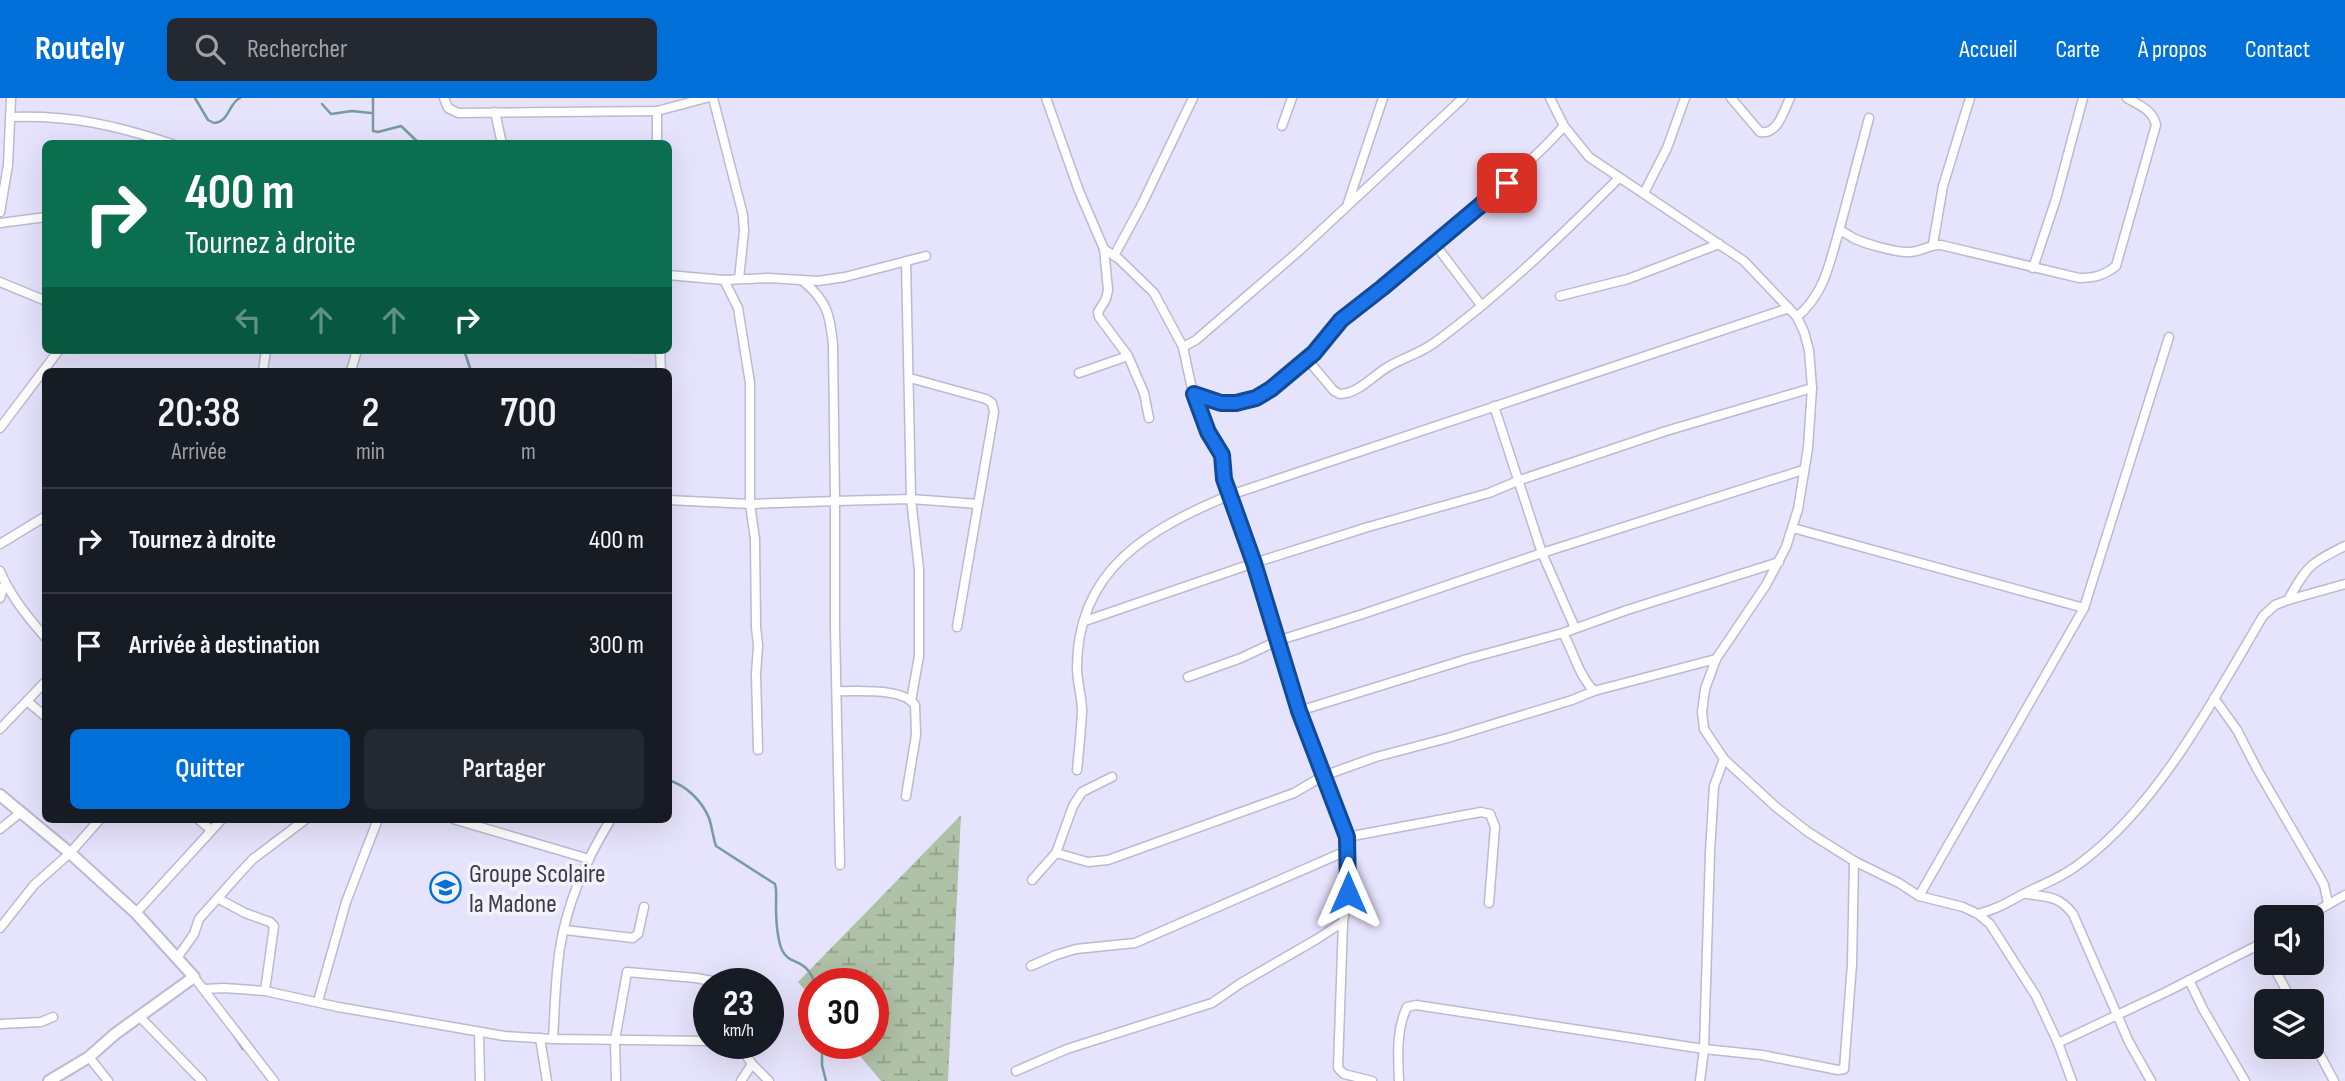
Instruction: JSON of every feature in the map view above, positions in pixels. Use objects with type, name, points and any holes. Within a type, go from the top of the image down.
[{"type":"street","points":[[0,212],[8,165],[11,98]]},
{"type":"street","points":[[444,98],[448,108],[458,113],[657,111],[706,98]]},
{"type":"street","points":[[713,98],[743,215],[739,279]]},
{"type":"street","points":[[1046,98],[1083,201],[1104,249],[1108,290],[1098,312],[1099,317],[1128,356],[1144,393],[1149,418]]},
{"type":"street","points":[[1114,256],[1193,98]]},
{"type":"street","points":[[1282,126],[1292,98]]},
{"type":"street","points":[[1347,206],[1383,98]]},
{"type":"street","points":[[1183,348],[1196,340],[1299,251],[1463,98]]},
{"type":"street","points":[[1550,98],[1564,126],[1589,157],[1744,261],[1797,317],[1809,350],[1812,388],[1808,448],[1793,528],[1766,585],[1716,659],[1705,689],[1702,712],[1704,729],[1724,759],[1776,807],[1808,832],[1854,861],[1919,896],[1963,907],[1990,924],[2036,996],[2072,1081]]},
{"type":"street","points":[[1644,193],[1667,148],[1685,98]]},
{"type":"street","points":[[1731,98],[1760,132],[1768,133],[1774,130],[1790,98]]},
{"type":"street","points":[[1933,244],[1943,186],[1970,98]]},
{"type":"street","points":[[2033,268],[2083,98]]},
{"type":"street","points":[[1839,231],[1852,238],[1898,251],[1911,253],[1933,244],[2079,278],[2095,278],[2106,274],[2116,266],[2155,125],[2149,111],[2127,98]]},
{"type":"street","points":[[657,111],[657,140]]},
{"type":"street","points":[[495,112],[501,140]]},
{"type":"street","points":[[11,117],[31,116],[96,122],[160,140]]},
{"type":"street","points":[[1797,317],[1810,306],[1818,294],[1839,231],[1869,118]]},
{"type":"street","points":[[1194,394],[1221,403],[1236,403],[1256,398],[1271,389],[1307,359],[1341,320],[1507,183],[1543,150],[1564,126]]},
{"type":"street","points":[[1307,359],[1334,391],[1347,394],[1388,367],[1432,344],[1563,233],[1619,178]]},
{"type":"street","points":[[0,223],[42,218]]},
{"type":"street","points":[[1434,243],[1481,304]]},
{"type":"street","points":[[1560,296],[1628,279],[1719,244]]},
{"type":"street","points":[[1104,249],[1154,293],[1183,348],[1194,394],[1208,432],[1222,455],[1224,479],[1254,563],[1299,711],[1347,837],[1348,893],[1343,922],[1336,1060],[1338,1068],[1344,1074],[1372,1081]]},
{"type":"street","points":[[672,276],[818,281],[845,277],[926,256]]},
{"type":"street","points":[[906,261],[911,499],[919,569],[919,656],[912,701]]},
{"type":"street","points":[[724,280],[738,308],[751,409],[750,504],[755,539],[758,750]]},
{"type":"street","points":[[803,281],[822,298],[831,324],[840,864]]},
{"type":"street","points":[[0,282],[42,299]]},
{"type":"street","points":[[1077,770],[1082,709],[1077,668],[1085,621],[1094,594],[1108,573],[1143,539],[1173,521],[1230,495],[1789,308]]},
{"type":"street","points":[[1919,896],[2084,608],[2169,337]]},
{"type":"street","points":[[45,368],[56,354]]},
{"type":"street","points":[[1079,373],[1128,356]]},
{"type":"street","points":[[0,428],[42,372]]},
{"type":"street","points":[[910,378],[992,403],[993,412],[957,627]]},
{"type":"street","points":[[1085,621],[1254,563],[1489,493],[1666,431],[1812,388]]},
{"type":"street","points":[[1494,406],[1542,553],[1575,628]]},
{"type":"street","points":[[1188,677],[1241,658],[1277,641],[1803,470]]},
{"type":"street","points":[[672,500],[750,504],[911,499],[978,503]]},
{"type":"street","points":[[0,544],[42,518]]},
{"type":"street","points":[[1793,528],[2084,608]]},
{"type":"street","points":[[2288,600],[2303,573],[2315,560],[2345,546]]},
{"type":"street","points":[[1299,711],[1467,659],[1563,633],[1779,562]]},
{"type":"street","points":[[0,571],[5,583],[42,634]]},
{"type":"street","points":[[0,598],[5,583]]},
{"type":"street","points":[[1978,914],[2001,908],[2065,874],[2106,843],[2162,777],[2263,616],[2275,605],[2345,584]]},
{"type":"street","points":[[1563,633],[1580,673],[1594,691]]},
{"type":"street","points":[[1056,853],[1088,862],[1108,860],[1294,793],[1323,776],[1376,757],[1448,738],[1594,691],[1716,659]]},
{"type":"street","points":[[0,729],[42,685]]},
{"type":"street","points":[[836,691],[895,693],[915,705],[916,735],[906,796]]},
{"type":"street","points":[[2214,698],[2237,730],[2318,874],[2328,903]]},
{"type":"street","points":[[27,701],[42,714]]},
{"type":"street","points":[[1700,1081],[1704,1049],[1714,786],[1724,759]]},
{"type":"street","points":[[1032,880],[1056,853],[1073,806],[1082,792],[1112,777]]},
{"type":"street","points":[[0,795],[136,913],[205,989],[274,1081]]},
{"type":"street","points":[[1347,837],[1482,812],[1490,814],[1495,827],[1489,903]]},
{"type":"street","points":[[0,829],[20,813]]},
{"type":"street","points":[[2,922],[34,885],[70,853],[96,823]]},
{"type":"street","points":[[203,823],[211,830]]},
{"type":"street","points":[[136,913],[218,823]]},
{"type":"street","points":[[177,958],[194,934],[199,919],[253,859],[301,823]]},
{"type":"street","points":[[318,1001],[346,902],[376,823]]},
{"type":"street","points":[[467,823],[589,859]]},
{"type":"street","points":[[553,1039],[556,984],[565,930],[589,859],[609,823]]},
{"type":"street","points":[[1031,965],[1076,949],[1135,943],[1346,851]]},
{"type":"street","points":[[1399,1081],[1398,1046],[1401,1019],[1408,1007],[1416,1005],[1844,1069],[1852,964],[1854,861]]},
{"type":"street","points":[[2024,894],[2052,897],[2064,903],[2151,1081]]},
{"type":"street","points":[[2324,905],[2345,895]]},
{"type":"street","points":[[219,899],[274,926],[265,991]]},
{"type":"street","points":[[565,930],[633,938],[638,934],[644,907]]},
{"type":"street","points":[[1016,1071],[1067,1049],[1212,1003],[1343,922]]},
{"type":"street","points":[[2057,1043],[2254,947]]},
{"type":"street","points":[[616,1081],[615,1040],[627,972],[693,978]]},
{"type":"street","points":[[49,1081],[89,1057],[139,1016],[194,977]]},
{"type":"street","points":[[2189,980],[2245,1081]]},
{"type":"street","points":[[205,989],[265,991],[479,1032],[553,1039],[693,1041]]},
{"type":"street","points":[[139,1016],[202,1081]]},
{"type":"street","points":[[0,1024],[41,1022],[53,1017]]},
{"type":"street","points":[[479,1032],[480,1081]]},
{"type":"street","points":[[540,1038],[547,1081]]},
{"type":"street","points":[[89,1057],[108,1081]]},
{"type":"street","points":[[748,1059],[769,1081]]},
{"type":"street","points":[[2322,1059],[2334,1081]]},
{"type":"street","points":[[741,1081],[752,1064]]},
{"type":"green space","points":[[961,815],[948,1081],[881,1081],[862,1059],[889,1059],[889,968],[812,968]]},
{"type":"waterway","points":[[195,98],[208,120],[214,123],[223,119],[240,98]]},
{"type":"waterway","points":[[373,98],[373,131],[401,126],[416,140]]},
{"type":"waterway","points":[[322,104],[331,114],[352,111],[371,113]]},
{"type":"waterway","points":[[465,354],[470,368]]},
{"type":"waterway","points":[[672,781],[693,794],[702,806],[709,818],[716,846],[775,884],[777,928],[782,950],[789,959],[806,968]]},
{"type":"waterway","points":[[231,1031],[243,1049]]},
{"type":"waterway","points":[[822,1059],[826,1081]]},
{"type":"place","name":"Groupe Scolaire la Madone","points":[[446,888]]},
{"type":"route","points":[[1348,893],[1347,837],[1299,711],[1254,563],[1224,479],[1222,455],[1208,432],[1194,394],[1221,403],[1236,403],[1256,398],[1271,389],[1314,353],[1341,320],[1507,183]]}]
